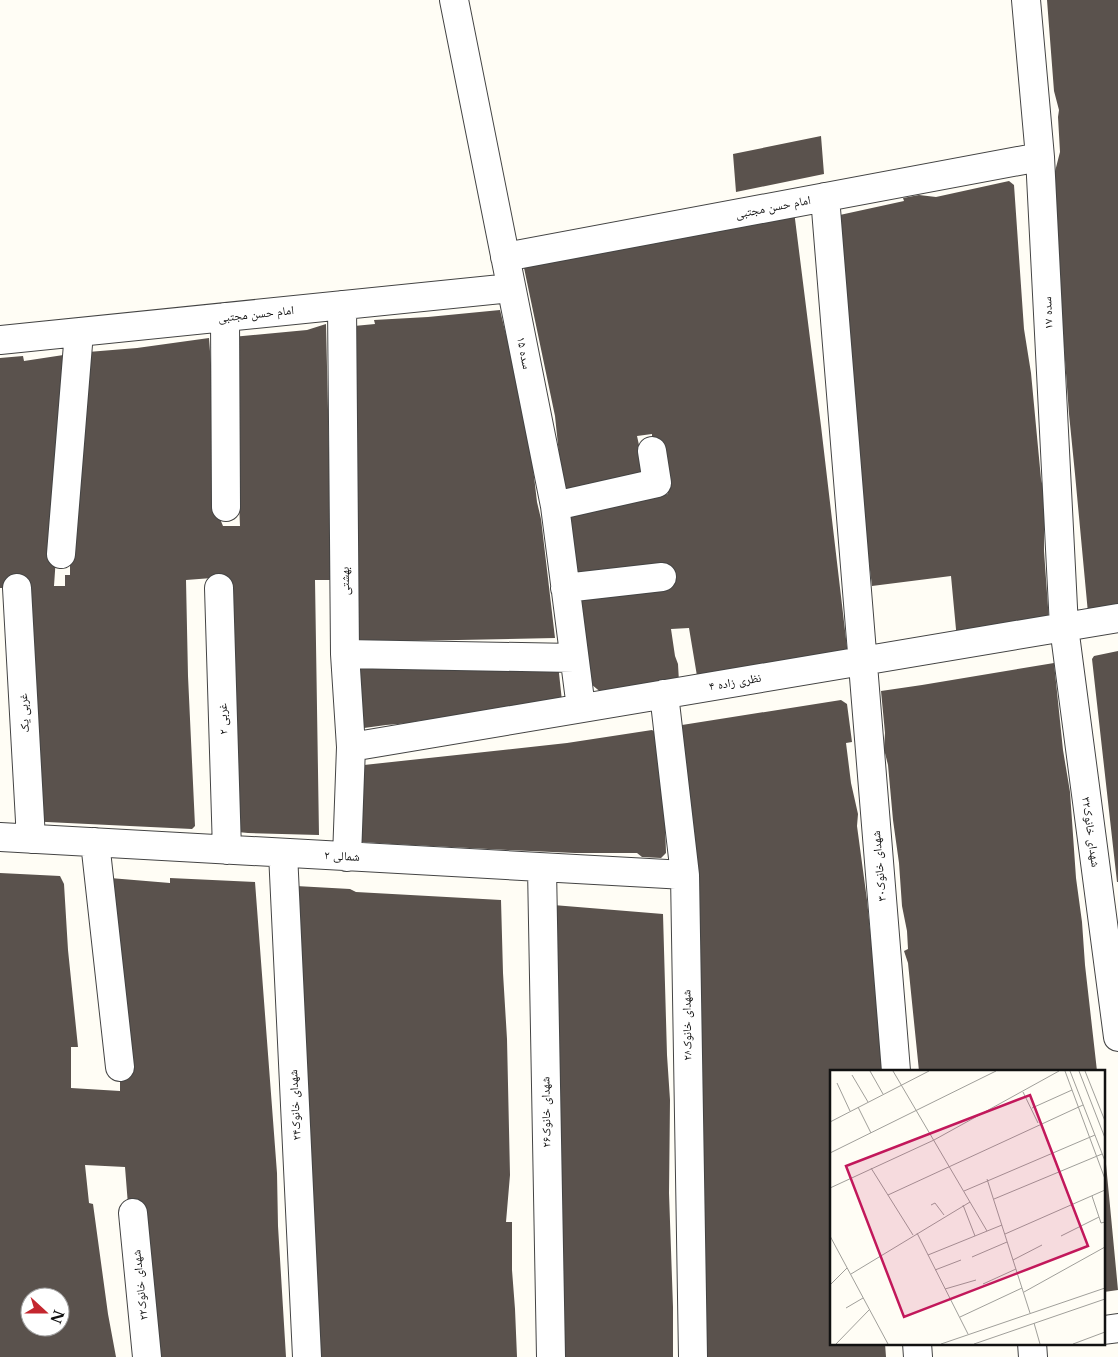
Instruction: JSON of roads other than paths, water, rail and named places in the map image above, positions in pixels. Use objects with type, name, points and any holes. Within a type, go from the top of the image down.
[{"type":"street","name":"سده ۱۵","points":[[454,0],[555,506],[580,708]]},
{"type":"street","name":"سده ۱۷","points":[[1026,0],[1040,157],[1064,627]]},
{"type":"street","name":"امام حسن مجتبی","points":[[505,257],[1040,157]]},
{"type":"street","name":"شهدای خانوک۳۰","points":[[825,197],[896,1070]]},
{"type":"street","name":"امام حسن مجتبی","points":[[0,340],[511,288]]},
{"type":"street","name":"بهشتی","points":[[342,305],[345,654],[351,747],[347,857]]},
{"type":"street","points":[[225,317],[226,508]]},
{"type":"street","points":[[62,554],[80,332]]},
{"type":"street","points":[[555,506],[657,483],[652,451]]},
{"type":"street","points":[[566,588],[662,577]]},
{"type":"street","name":"غربی یک","points":[[17,588],[31,839]]},
{"type":"street","name":"۲ غربی","points":[[219,588],[227,850]]},
{"type":"street","name":"نظری زاده ۴","points":[[351,747],[1118,618]]},
{"type":"street","name":"شهدای خانوک۳۲","points":[[1064,627],[1118,1036]]},
{"type":"street","points":[[345,654],[574,658]]},
{"type":"street","name":"شهدای خانوک۲۸","points":[[664,694],[685,876],[693,1357]]},
{"type":"street","name":"شمالی ۲","points":[[0,837],[685,876]]},
{"type":"street","points":[[94,842],[120,1067]]},
{"type":"street","name":"شهدای خانوک۲۴","points":[[283,853],[307,1357]]},
{"type":"street","name":"شهدای خانوک۲۶","points":[[542,868],[551,1357]]},
{"type":"street","name":"شهدای خانوک۲۲","points":[[133,1213],[147,1357]]},
{"type":"street","points":[[917,1344],[918,1357]]},
{"type":"street","points":[[1032,1344],[1033,1357]]}]
